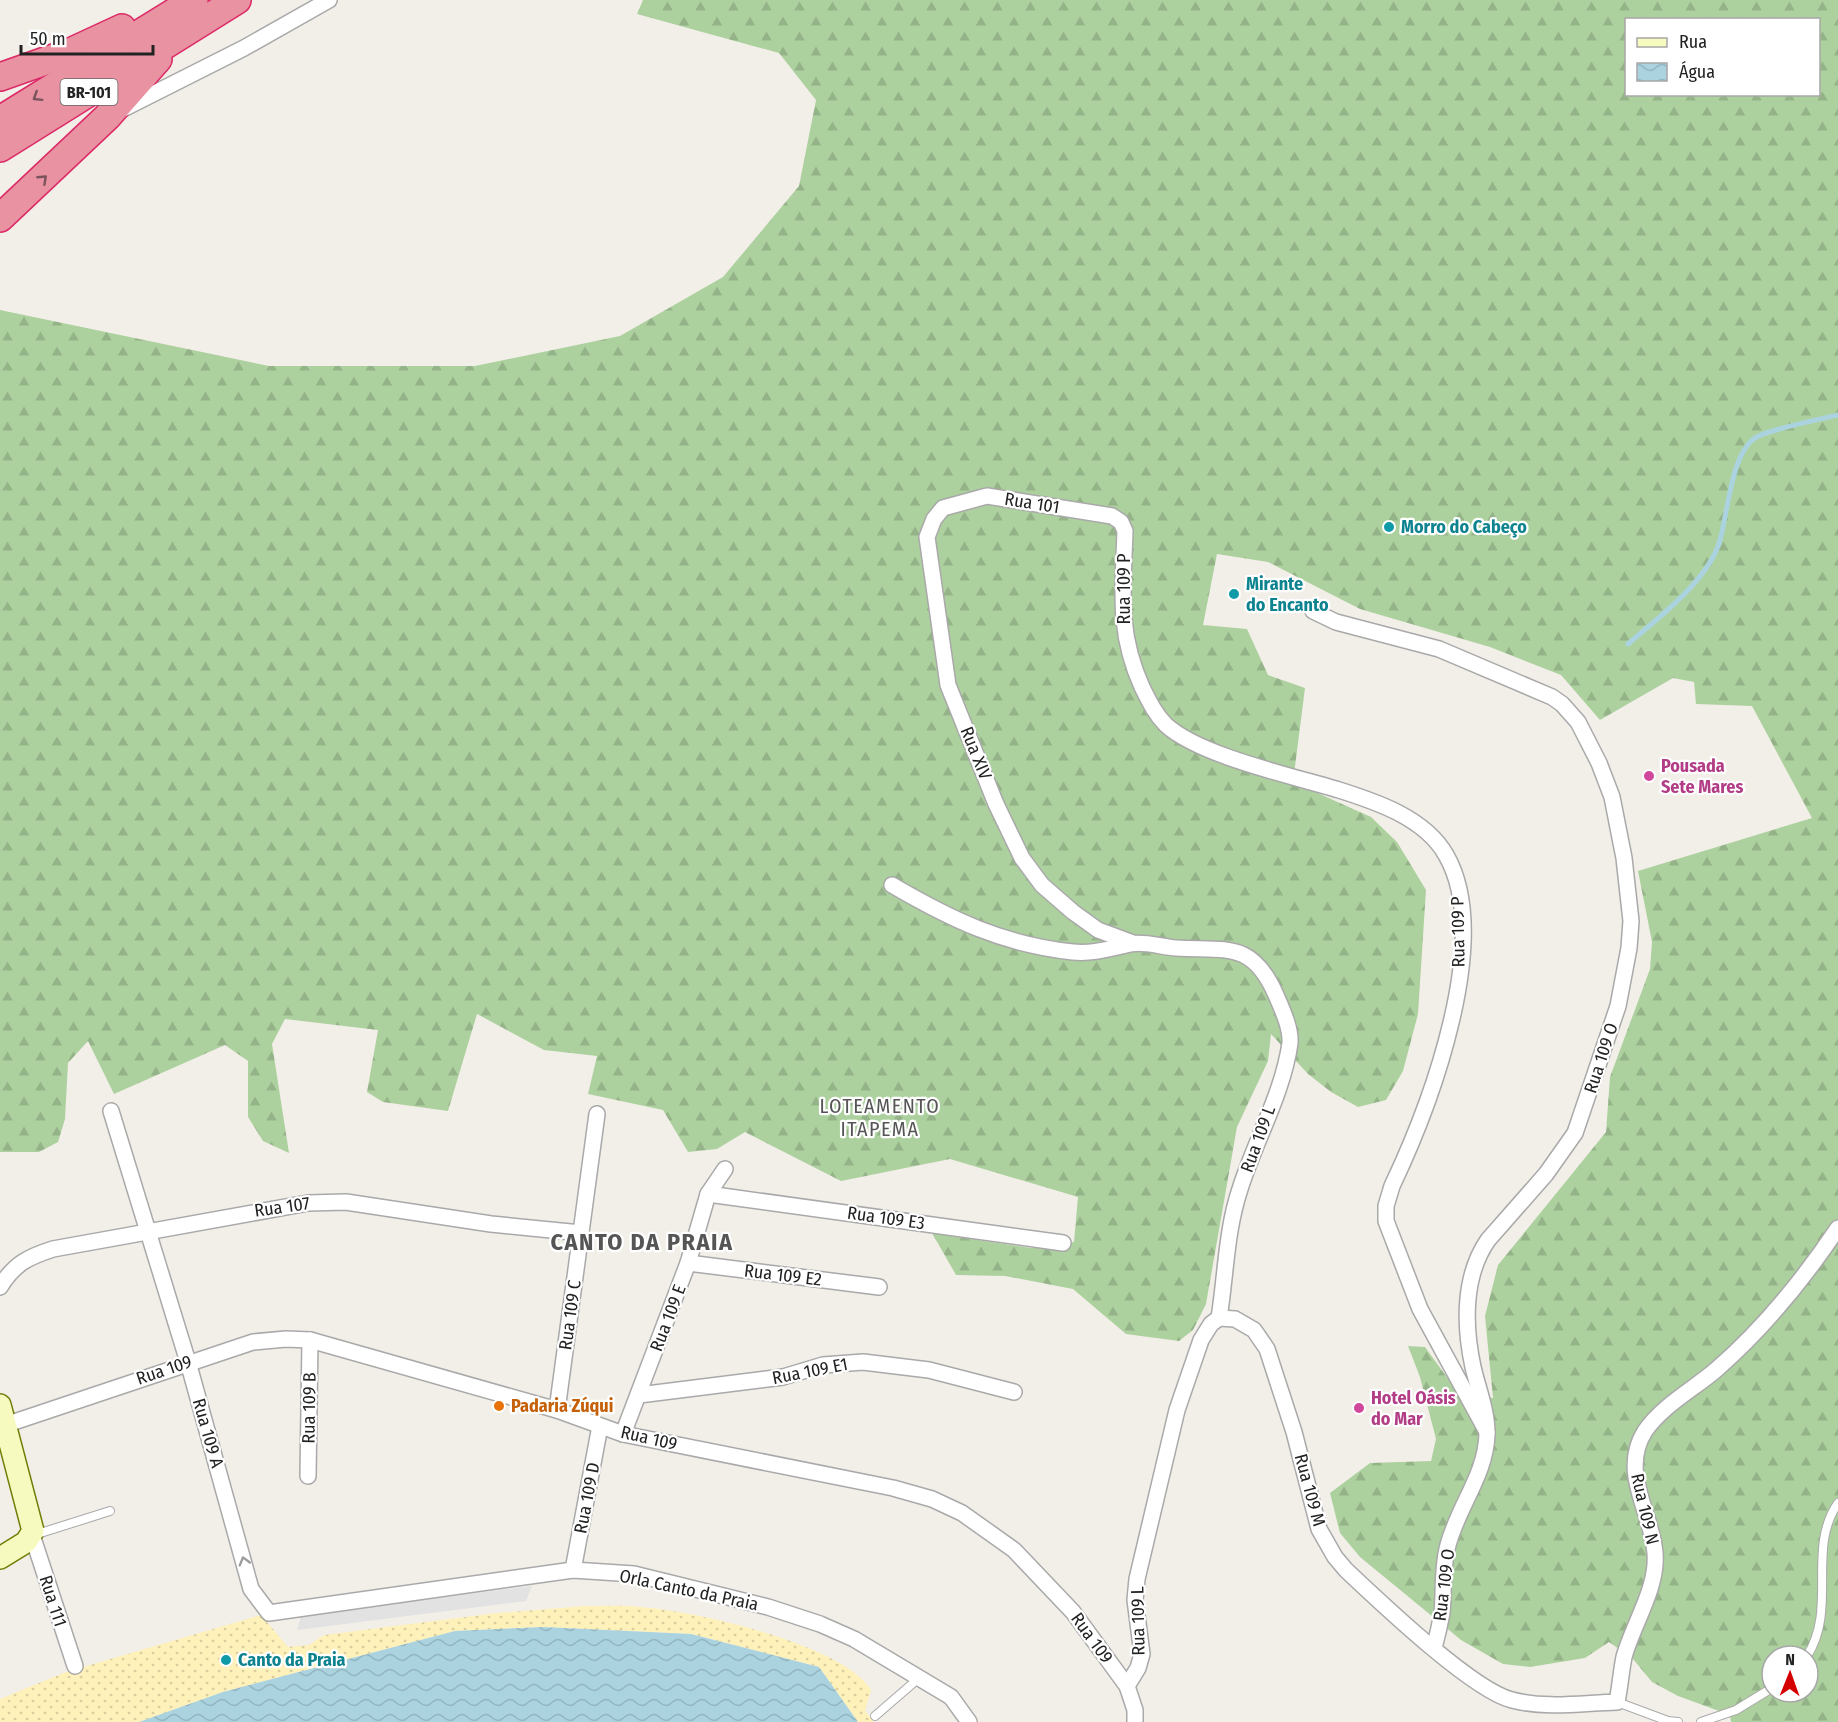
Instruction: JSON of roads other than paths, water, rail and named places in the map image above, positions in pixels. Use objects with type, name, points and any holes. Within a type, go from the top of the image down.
[{"type":"highway","points":[[0,77],[68,53],[183,0]]},
{"type":"highway","name":"BR-101","points":[[0,120],[194,0]]},
{"type":"highway","name":"BR-101","points":[[0,148],[237,0]]},
{"type":"highway","points":[[0,219],[107,117],[179,36]]},
{"type":"main road","points":[[0,1558],[32,1535],[33,1531],[3,1415]]},
{"type":"street","points":[[107,117],[244,48],[329,0]]},
{"type":"street","name":"Rua 101","points":[[944,508],[987,496],[1112,516],[1121,522]]},
{"type":"street","name":"Rua XIV","points":[[944,508],[934,519],[927,537],[942,654],[948,685],[996,804],[1022,858],[1042,885],[1098,930],[1133,943]]},
{"type":"street","name":"Rua 109 P","points":[[1121,522],[1125,531],[1124,635],[1132,664],[1152,708],[1166,724],[1186,740],[1219,753],[1352,794],[1401,814],[1432,838],[1446,854],[1454,874],[1462,927],[1458,993],[1443,1061],[1392,1186],[1386,1206],[1386,1221],[1420,1309],[1487,1432]]},
{"type":"street","name":"Rua 109 O","points":[[1313,611],[1336,622],[1439,649],[1478,664],[1562,704],[1592,747],[1612,797],[1630,894],[1629,948],[1624,979],[1599,1067],[1575,1133],[1546,1174],[1482,1248],[1471,1281],[1467,1301],[1468,1336],[1487,1432],[1483,1462],[1446,1550],[1442,1614],[1434,1648]]},
{"type":"street","name":"Rua 109 L","points":[[892,885],[947,917],[973,928],[1032,945],[1074,952],[1106,952],[1133,943],[1229,949],[1242,953],[1257,964],[1270,981],[1283,1012],[1290,1041],[1279,1082],[1240,1188],[1228,1229],[1219,1318],[1211,1324],[1201,1340],[1177,1410],[1137,1579],[1135,1600],[1142,1654],[1138,1668],[1127,1686]]},
{"type":"street","name":"Rua 109 A","points":[[111,1111],[188,1362],[251,1589],[269,1613]]},
{"type":"street","name":"Rua 109 C","points":[[557,1410],[597,1114]]},
{"type":"street","name":"Rua 109 E","points":[[623,1434],[688,1263],[708,1194],[725,1169]]},
{"type":"street","name":"Rua 109 E3","points":[[708,1194],[1064,1243]]},
{"type":"street","name":"Rua 107","points":[[0,1287],[11,1269],[28,1257],[53,1249],[279,1206],[328,1201],[365,1204],[491,1224],[581,1233]]},
{"type":"street","name":"Rua 109 N","points":[[1617,1702],[1624,1658],[1650,1586],[1656,1556],[1651,1526],[1640,1501],[1634,1459],[1646,1431],[1672,1403],[1717,1369],[1768,1319],[1803,1279],[1838,1228]]},
{"type":"street","name":"Rua 109 E2","points":[[688,1263],[879,1287]]},
{"type":"street","name":"Rua 109 M","points":[[1219,1318],[1234,1319],[1254,1330],[1267,1349],[1294,1432],[1313,1510],[1335,1557],[1368,1590],[1434,1648]]},
{"type":"street","name":"Rua 109","points":[[3,1415],[253,1342],[286,1338],[310,1340],[557,1410],[623,1434],[893,1488],[932,1499],[962,1513],[1014,1550],[1057,1594],[1127,1686],[1135,1710],[1135,1722]]},
{"type":"street","name":"Rua 109 B","points":[[308,1476],[310,1340]]},
{"type":"street","name":"Rua 109 E1","points":[[639,1395],[783,1377],[823,1365],[863,1362],[929,1370],[1014,1392]]},
{"type":"street","name":"Rua 109 D","points":[[573,1570],[600,1426]]},
{"type":"street","name":"Rua 111","points":[[32,1535],[75,1666]]},
{"type":"street","name":"Orla Canto da Praia","points":[[269,1613],[573,1570],[634,1575],[768,1607],[819,1624],[854,1639],[951,1697],[969,1722]]},
{"type":"street","points":[[1434,1648],[1484,1687],[1509,1700],[1554,1705],[1617,1702]]},
{"type":"lane","points":[[1815,1644],[1825,1630],[1828,1607],[1826,1550],[1829,1521],[1838,1503]]},
{"type":"lane","points":[[32,1535],[110,1511]]},
{"type":"lane","points":[[875,1716],[921,1677]]},
{"type":"lane","points":[[1701,1722],[1736,1710],[1760,1695]]},
{"type":"lane","points":[[1617,1702],[1668,1721],[1678,1722]]},
{"type":"water","points":[[543,1627],[691,1634],[819,1667],[858,1722],[139,1722],[223,1692],[455,1631]]},
{"type":"waterway","points":[[1628,644],[1682,597],[1714,555],[1720,540],[1735,470],[1747,446],[1761,435],[1838,415]]},
{"type":"place","name":"Morro do Cabeço","points":[[1389,527]]},
{"type":"place","name":"Mirante do Encanto","points":[[1234,594]]},
{"type":"place","name":"Pousada Sete Mares","points":[[1649,776]]},
{"type":"place","name":"Padaria Zúqui","points":[[499,1406]]},
{"type":"place","name":"Hotel Oásis do Mar","points":[[1359,1408]]},
{"type":"place","name":"Canto da Praia","points":[[226,1660]]},
{"type":"district","name":"LOTEAMENTO ITAPEMA","points":[[880,1118]]},
{"type":"district","name":"CANTO DA PRAIA","points":[[642,1242]]}]
